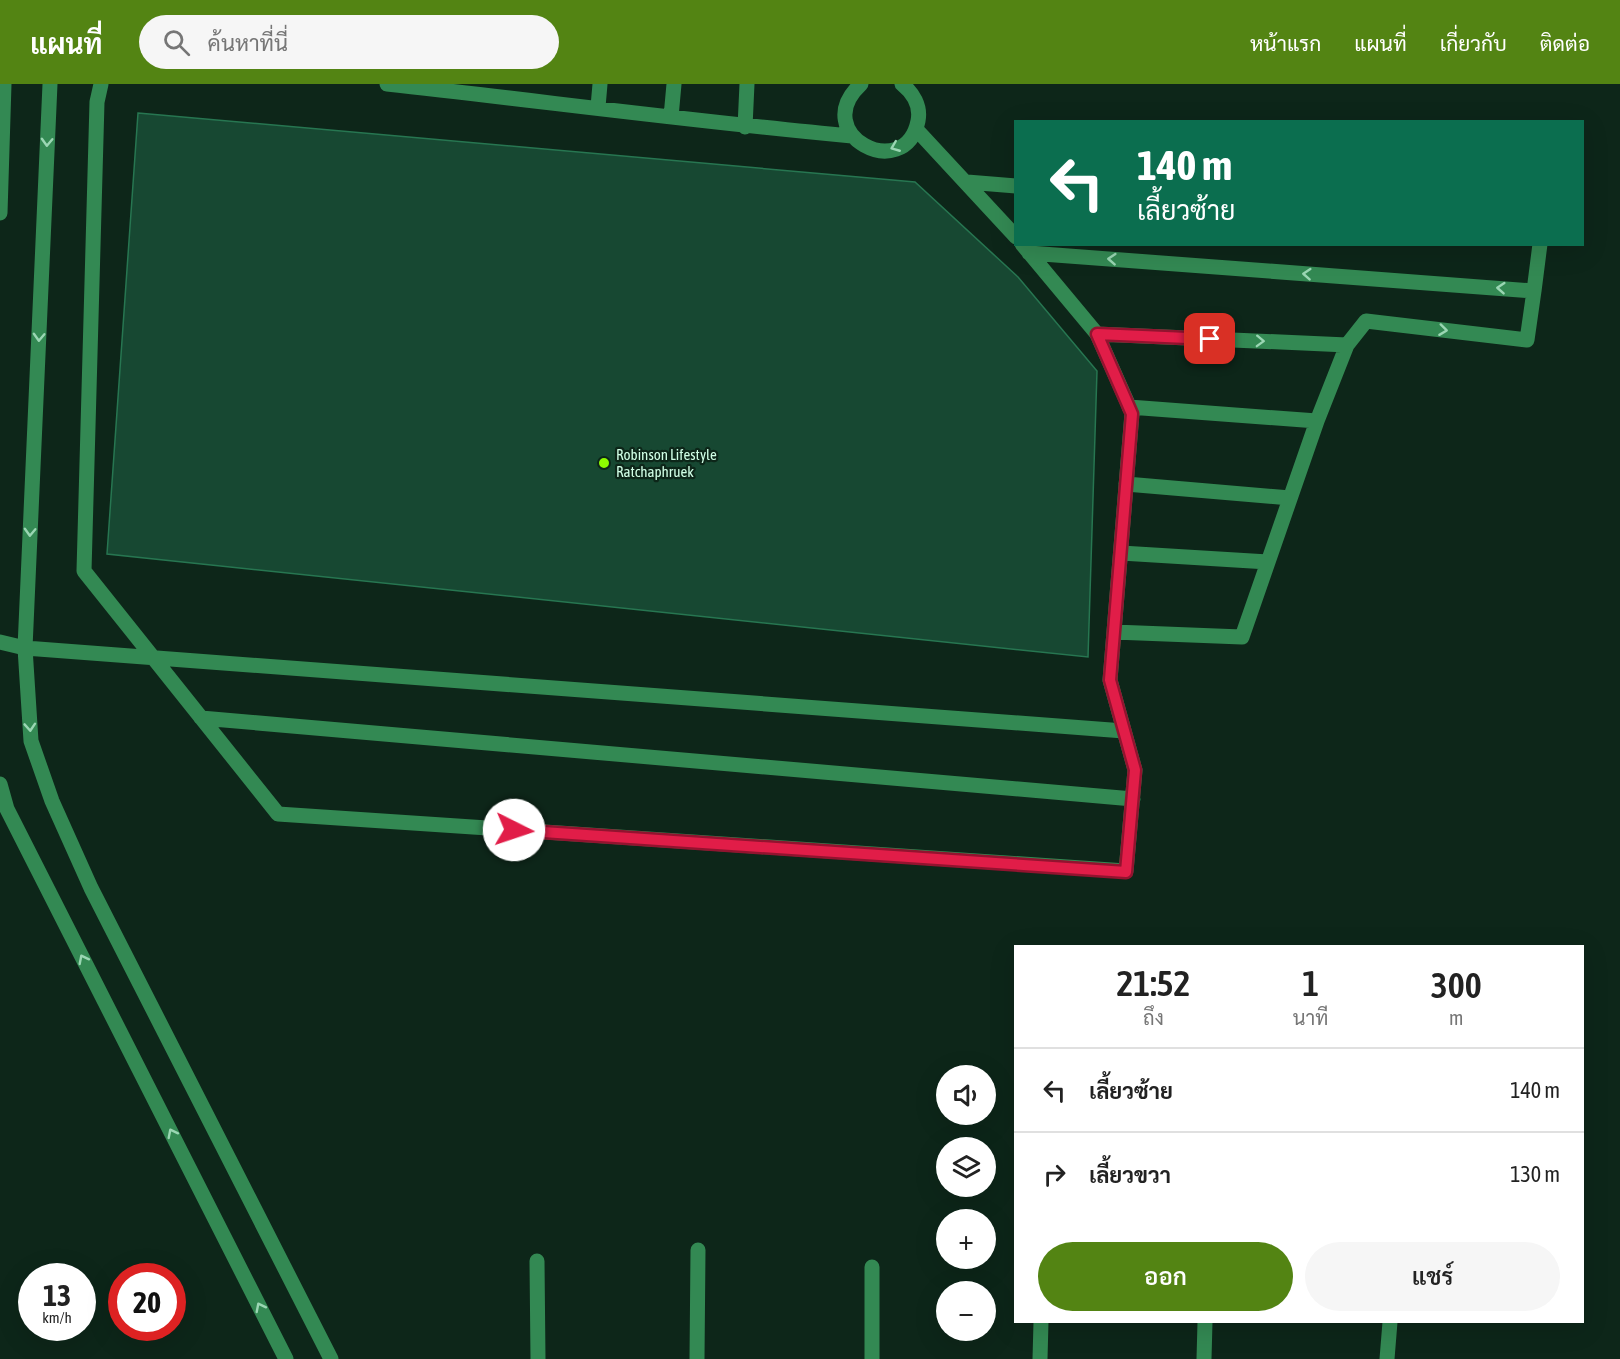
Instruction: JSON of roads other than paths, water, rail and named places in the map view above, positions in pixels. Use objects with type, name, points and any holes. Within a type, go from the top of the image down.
[{"type":"street","points":[[0,213],[4,84]]},
{"type":"street","points":[[50,84],[25,648],[31,741],[52,801],[91,888],[331,1359]]},
{"type":"street","points":[[101,84],[97,102],[84,571],[278,814],[1126,872],[1135,770],[1110,680],[1132,414],[1097,334],[1026,249]]},
{"type":"street","points":[[387,84],[529,92],[598,107],[671,117],[745,127],[852,136]]},
{"type":"street","points":[[598,107],[600,84]]},
{"type":"street","points":[[671,117],[674,84]]},
{"type":"street","points":[[745,127],[747,84]]},
{"type":"street","points":[[860,84],[847,102],[845,114],[852,136],[869,149],[891,150],[910,139],[916,129],[917,104],[912,93],[903,84]]},
{"type":"street","points":[[916,129],[1014,235]]},
{"type":"street","points":[[967,182],[1014,186]]},
{"type":"street","points":[[1114,632],[1242,637],[1317,421],[1347,345],[1366,321],[1527,340],[1540,246]]},
{"type":"street","points":[[1026,249],[1534,291]]},
{"type":"street","points":[[1097,334],[1347,345]]},
{"type":"street","points":[[1129,407],[1317,421]]},
{"type":"street","points":[[1126,484],[1290,498]]},
{"type":"street","points":[[1120,553],[1268,562]]},
{"type":"street","points":[[0,642],[25,648],[1124,731]]},
{"type":"street","points":[[201,718],[1132,799]]},
{"type":"street","points":[[0,784],[7,809],[286,1359]]},
{"type":"street","points":[[697,1359],[698,1250]]},
{"type":"street","points":[[537,1261],[538,1359]]},
{"type":"street","points":[[872,1267],[872,1359]]},
{"type":"street","points":[[1040,1359],[1041,1323]]},
{"type":"street","points":[[1204,1359],[1205,1323]]},
{"type":"street","points":[[1387,1359],[1390,1323]]},
{"type":"place","name":"Robinson Lifestyle Ratchaphruek","points":[[604,463]]}]
